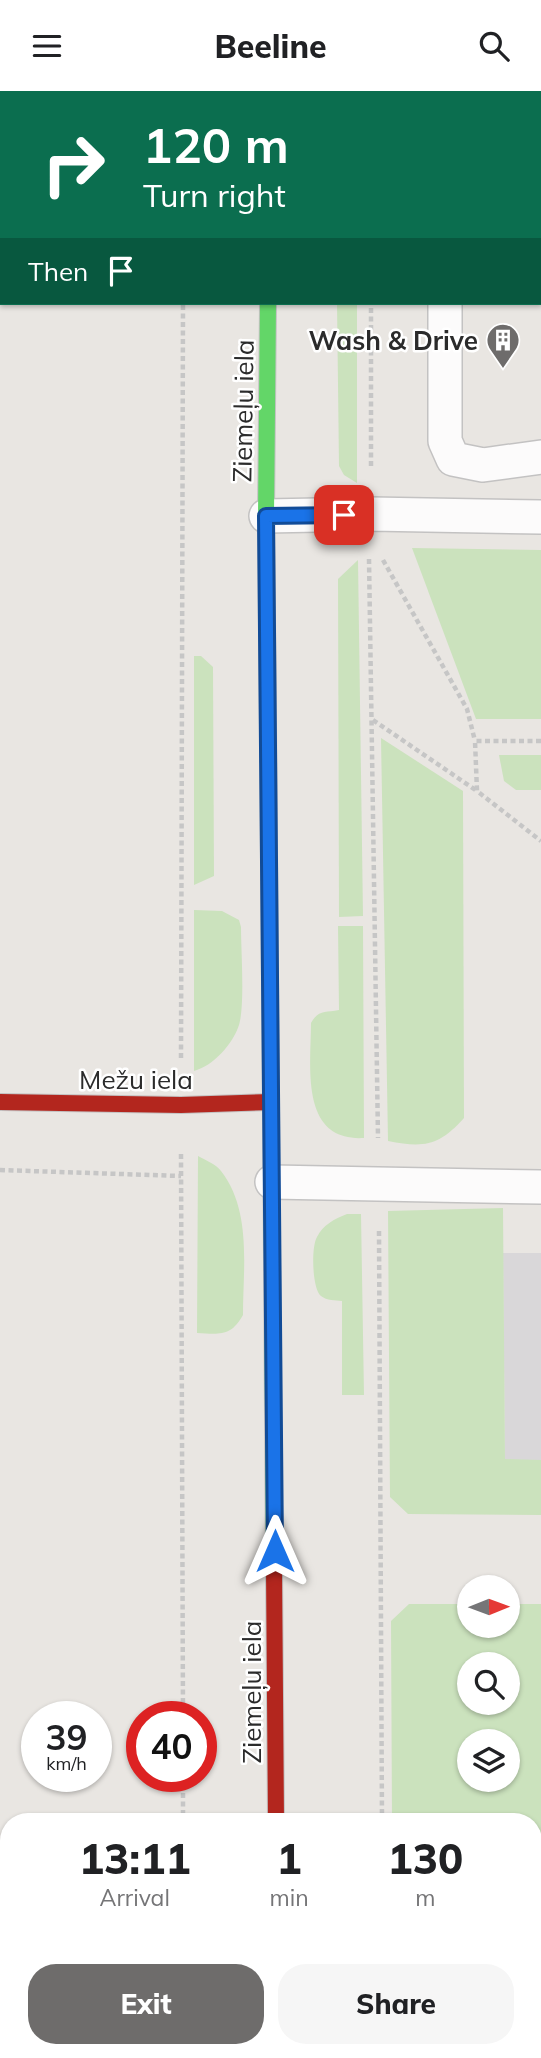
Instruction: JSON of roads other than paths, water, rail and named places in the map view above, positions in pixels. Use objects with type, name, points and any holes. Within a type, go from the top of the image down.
[{"type":"street","name":"Ziemeļu iela","points":[[268,305],[266,516],[276,1813]]},
{"type":"street","name":"Mežu iela","points":[[0,1102],[181,1105],[271,1102]]},
{"type":"lane","points":[[445,305],[445,441],[453,459],[483,465],[541,457]]},
{"type":"lane","points":[[266,516],[370,525],[541,517]]},
{"type":"lane","points":[[272,1182],[541,1187]]},
{"type":"place","name":"Wash & Drive","points":[[503,370]]}]
